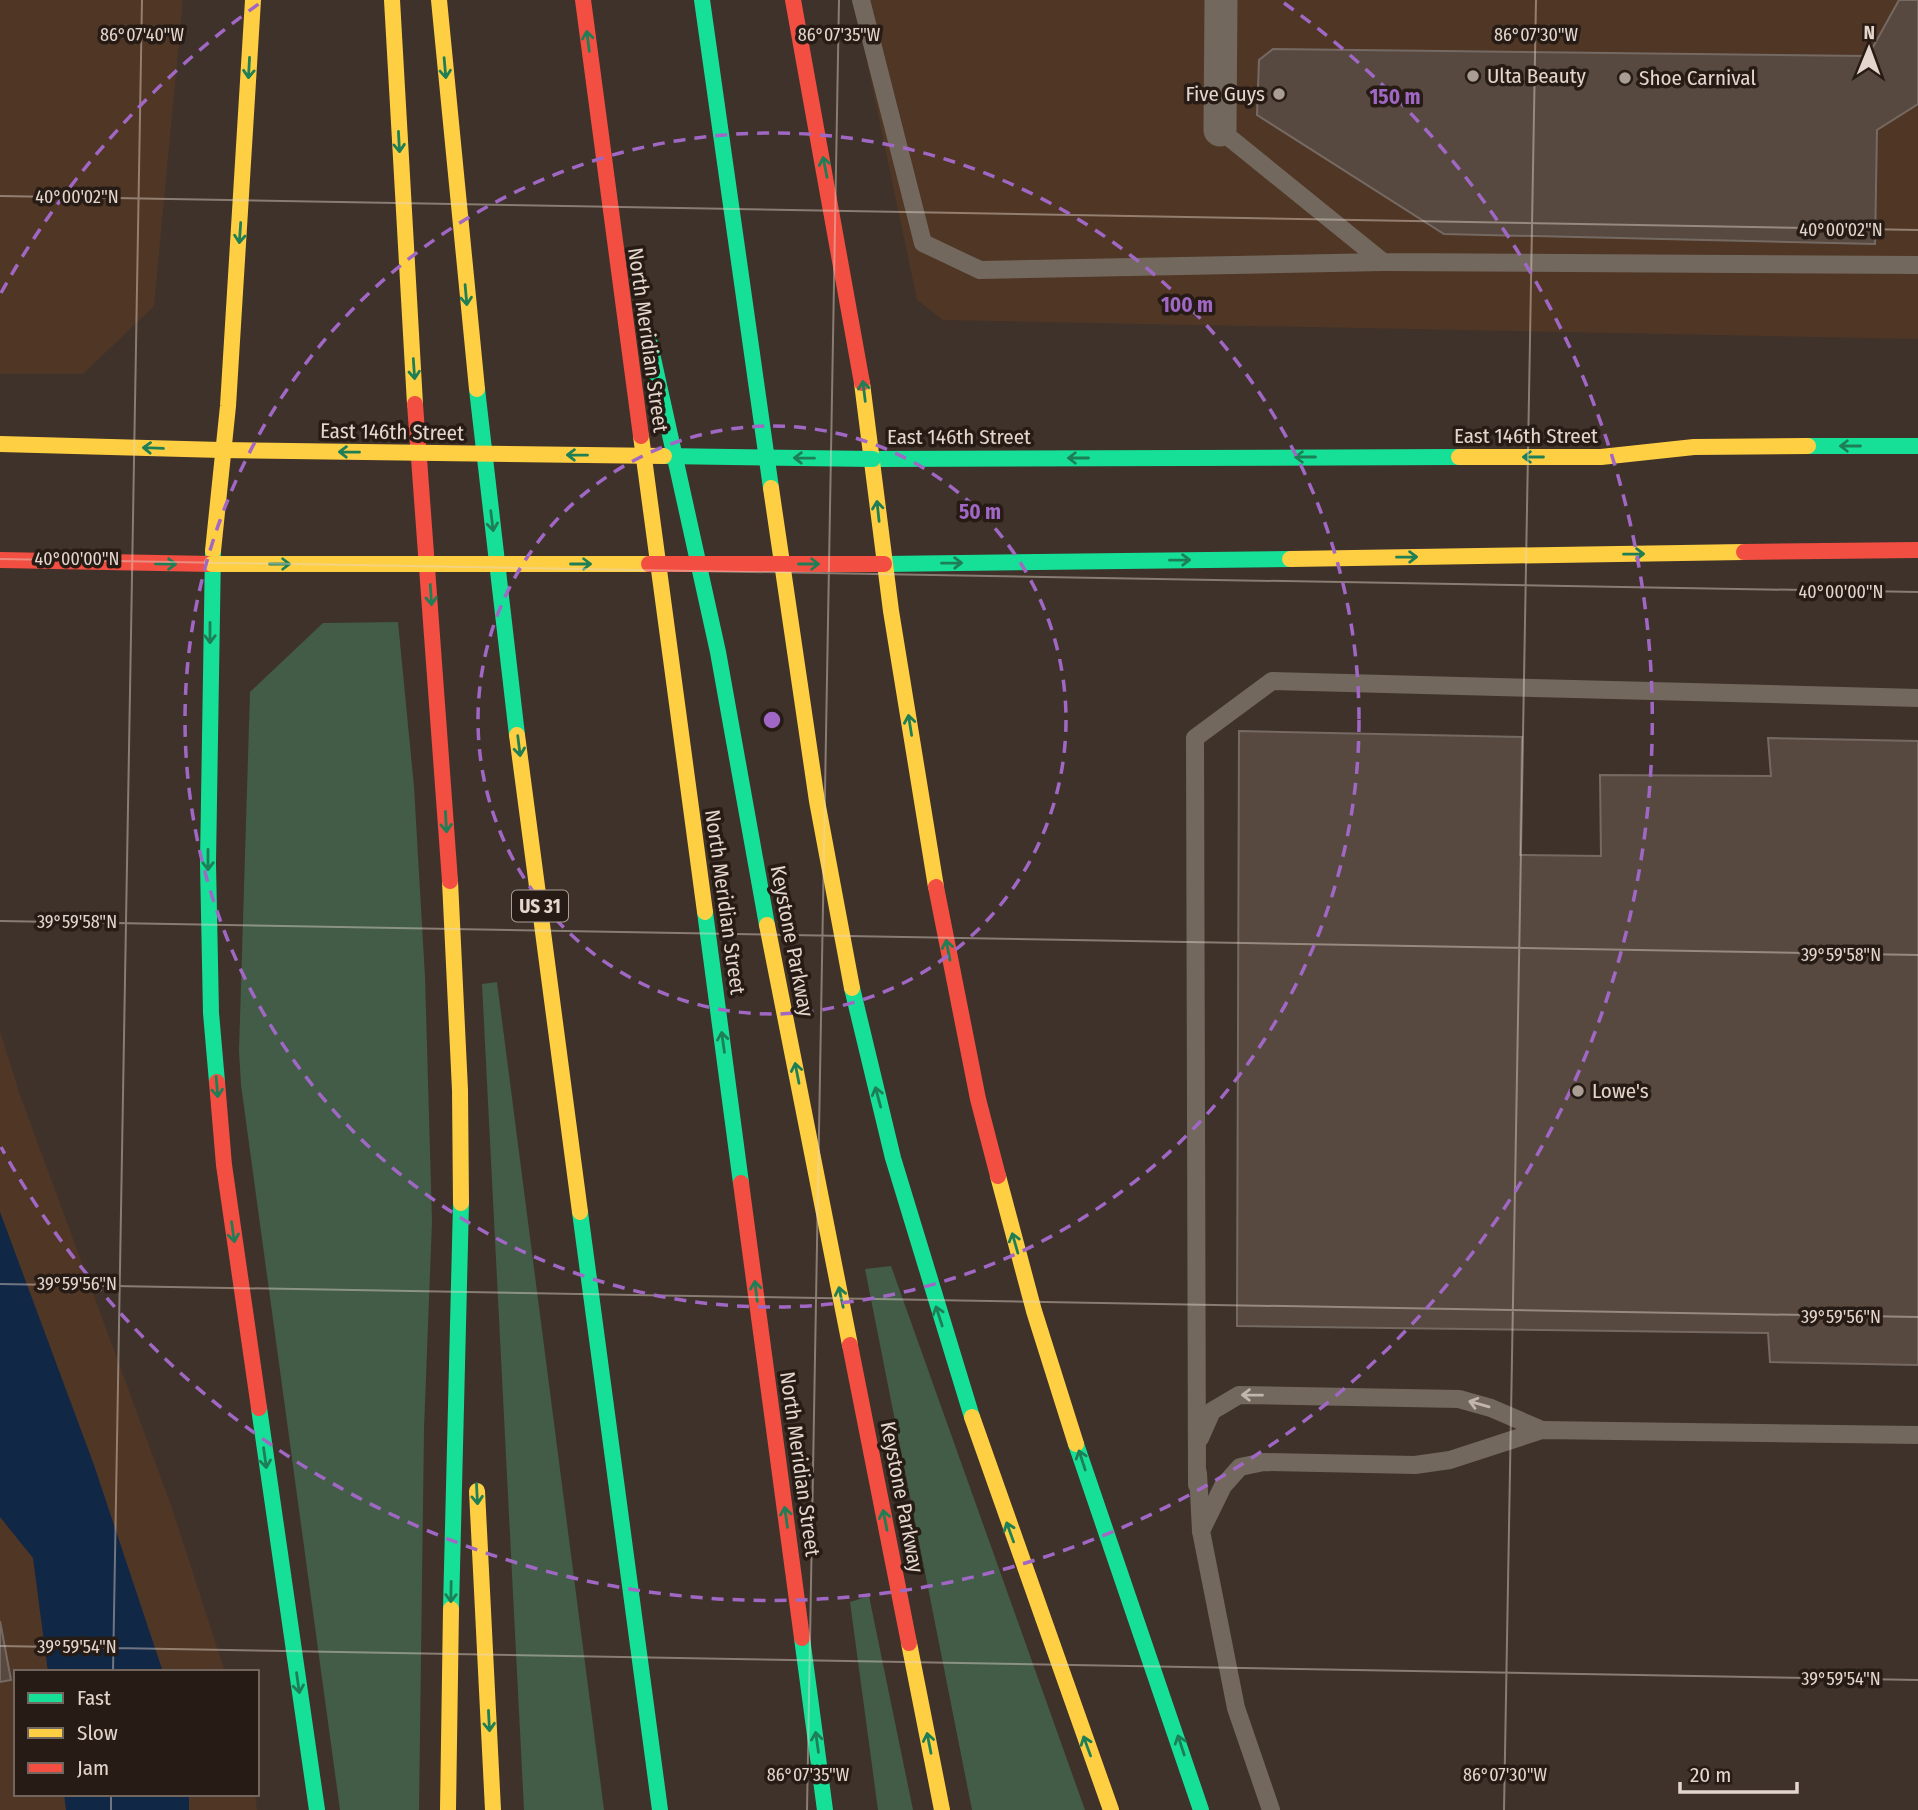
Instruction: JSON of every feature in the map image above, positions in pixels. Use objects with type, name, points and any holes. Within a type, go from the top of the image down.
[{"type":"main road","points":[[253,0],[229,393],[221,450],[212,565],[208,929],[223,1165],[317,1810]]},
{"type":"main road","points":[[392,0],[400,171],[457,1014],[462,1279],[472,1432]]},
{"type":"main road","name":"US 31","points":[[439,0],[468,315],[518,745],[660,1810]]},
{"type":"main road","name":"North Meridian Street","points":[[583,0],[825,1810]]},
{"type":"main road","points":[[702,0],[806,733],[867,1051],[934,1301],[990,1478],[1111,1810]]},
{"type":"main road","points":[[793,0],[859,356],[884,564],[941,916],[996,1172],[1034,1311],[1102,1525],[1161,1686],[1201,1810]]},
{"type":"main road","points":[[593,82],[640,296]]},
{"type":"main road","name":"Keystone Parkway","points":[[646,323],[718,652],[758,879],[942,1810]]},
{"type":"main road","name":"East 146th Street","points":[[0,444],[221,450],[873,459],[1601,457],[1694,447],[1918,446]]},
{"type":"main road","points":[[0,560],[212,565],[884,564],[1918,550]]},
{"type":"main road","points":[[448,1810],[451,1573],[462,1279]]},
{"type":"main road","points":[[475,1473],[494,1810]]},
{"type":"street","points":[[1220,130],[1221,0]]},
{"type":"lane","points":[[861,0],[922,243],[980,270],[1383,262],[1918,265]]},
{"type":"lane","points":[[1220,130],[1383,262]]},
{"type":"lane","points":[[1271,1810],[1236,1708],[1201,1531],[1197,1485],[1195,738],[1272,681],[1918,698]]},
{"type":"lane","points":[[1197,1485],[1200,1434],[1212,1410],[1239,1395],[1459,1399],[1491,1408],[1542,1430]]},
{"type":"lane","points":[[1201,1531],[1223,1486],[1240,1467],[1265,1462],[1415,1465],[1450,1460],[1542,1430],[1918,1435]]},
{"type":"shaded area","points":[[0,0],[183,0],[154,306],[83,374],[0,374]]},
{"type":"shaded area","points":[[854,0],[1918,0],[1918,339],[943,320],[917,300]]},
{"type":"shaded area","points":[[0,1031],[19,1092],[172,1508],[224,1670],[14,1670],[14,1796],[255,1796],[257,1810],[0,1810]]},
{"type":"green space","points":[[398,622],[414,787],[425,977],[432,1221],[424,1429],[419,1810],[340,1810],[241,1085],[239,1051],[250,692],[323,623]]},
{"type":"green space","points":[[497,982],[604,1810],[524,1810],[482,984]]},
{"type":"green space","points":[[891,1266],[1085,1810],[972,1810],[865,1269]]},
{"type":"green space","points":[[869,1596],[913,1810],[878,1810],[850,1602]]},
{"type":"water","points":[[0,1212],[94,1465],[162,1670],[48,1670],[33,1558],[0,1517]]},
{"type":"water","points":[[64,1796],[189,1796],[189,1810],[66,1810]]},
{"type":"building","points":[[1899,0],[1918,0],[1918,104],[1877,130],[1875,244],[1444,234],[1257,115],[1259,60],[1273,49],[1868,56]]},
{"type":"building","name":"Lowe's","points":[[1239,731],[1522,737],[1520,855],[1601,856],[1600,775],[1771,776],[1768,738],[1918,741],[1918,1365],[1770,1362],[1768,1333],[1237,1326]]},
{"type":"building","points":[[0,1621],[11,1680],[0,1682]]},
{"type":"traffic: fast","points":[[702,0],[771,488]]},
{"type":"traffic: fast","points":[[649,340],[718,652],[767,925]]},
{"type":"traffic: fast","points":[[477,389],[517,735]]},
{"type":"traffic: fast","points":[[1808,446],[1918,446]]},
{"type":"traffic: fast","points":[[664,456],[873,459]]},
{"type":"traffic: fast","points":[[873,459],[1459,457]]},
{"type":"traffic: fast","points":[[213,551],[208,863],[211,1013],[217,1082]]},
{"type":"traffic: fast","points":[[884,564],[1290,559]]},
{"type":"traffic: fast","points":[[705,912],[741,1183]]},
{"type":"traffic: fast","points":[[852,988],[893,1158],[972,1417]]},
{"type":"traffic: fast","points":[[451,1609],[461,1203]]},
{"type":"traffic: fast","points":[[580,1212],[660,1810]]},
{"type":"traffic: fast","points":[[259,1408],[317,1810]]},
{"type":"traffic: fast","points":[[1076,1444],[1201,1810]]},
{"type":"traffic: fast","points":[[802,1638],[825,1810]]},
{"type":"traffic: slow","points":[[213,551],[228,406],[253,0]]},
{"type":"traffic: slow","points":[[392,0],[415,404]]},
{"type":"traffic: slow","points":[[439,0],[477,389]]},
{"type":"traffic: slow","points":[[862,383],[891,611],[936,887]]},
{"type":"traffic: slow","points":[[641,436],[705,912]]},
{"type":"traffic: slow","points":[[0,444],[221,450]]},
{"type":"traffic: slow","points":[[1459,457],[1601,457],[1694,447],[1808,446]]},
{"type":"traffic: slow","points":[[221,450],[664,456]]},
{"type":"traffic: slow","points":[[771,488],[817,801],[852,988]]},
{"type":"traffic: slow","points":[[1290,559],[1744,552]]},
{"type":"traffic: slow","points":[[212,564],[649,564]]},
{"type":"traffic: slow","points":[[517,735],[580,1212]]},
{"type":"traffic: slow","points":[[450,881],[460,1090],[461,1203]]},
{"type":"traffic: slow","points":[[767,925],[850,1345]]},
{"type":"traffic: slow","points":[[998,1176],[1034,1311],[1076,1444]]},
{"type":"traffic: slow","points":[[972,1417],[1111,1810]]},
{"type":"traffic: slow","points":[[477,1491],[493,1810]]},
{"type":"traffic: slow","points":[[448,1810],[451,1609]]},
{"type":"traffic: slow","points":[[909,1643],[942,1810]]},
{"type":"traffic: jam","points":[[583,0],[641,436]]},
{"type":"traffic: jam","points":[[793,0],[862,383]]},
{"type":"traffic: jam","points":[[415,404],[450,881]]},
{"type":"traffic: jam","points":[[1744,552],[1918,550]]},
{"type":"traffic: jam","points":[[0,560],[212,564]]},
{"type":"traffic: jam","points":[[649,564],[884,564]]},
{"type":"traffic: jam","points":[[936,887],[978,1099],[998,1176]]},
{"type":"traffic: jam","points":[[217,1082],[224,1165],[259,1408]]},
{"type":"traffic: jam","points":[[741,1183],[802,1638]]},
{"type":"traffic: jam","points":[[850,1345],[909,1643]]},
{"type":"place","name":"Ulta Beauty","points":[[1473,76]]},
{"type":"place","name":"Shoe Carnival","points":[[1625,78]]},
{"type":"place","name":"Five Guys","points":[[1279,94]]},
{"type":"place","name":"Lowe's","points":[[1578,1091]]}]
